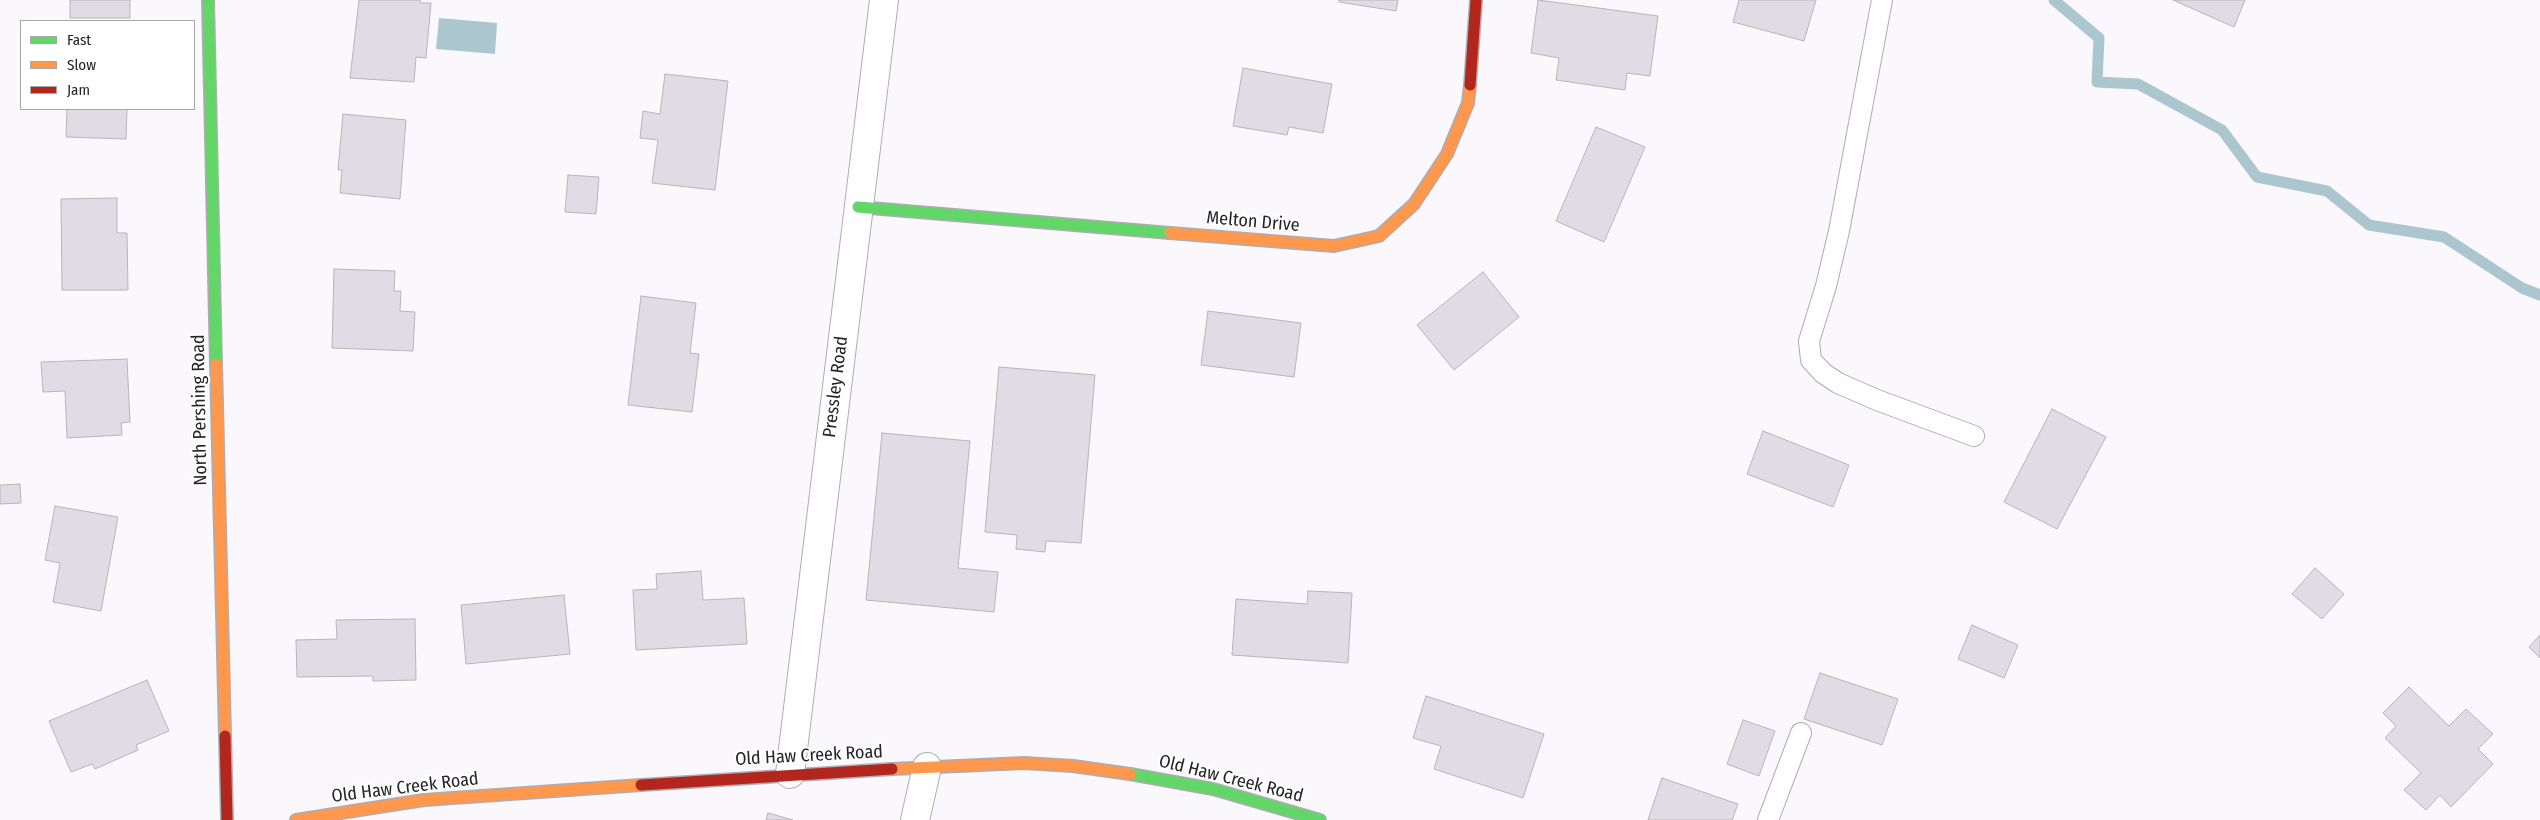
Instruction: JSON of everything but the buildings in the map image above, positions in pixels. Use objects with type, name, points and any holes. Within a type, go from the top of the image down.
[{"type":"street","name":"North Pershing Road","points":[[208,0],[227,820]]},
{"type":"street","name":"Pressley Road","points":[[790,774],[884,0]]},
{"type":"street","name":"Melton Drive","points":[[858,207],[1334,246],[1379,236],[1414,204],[1447,154],[1468,103],[1474,52],[1476,0]]},
{"type":"street","name":"Old Haw Creek Road","points":[[296,820],[424,800],[790,774],[1024,763],[1073,766],[1134,774],[1213,789],[1320,820]]},
{"type":"street","points":[[915,820],[927,767]]},
{"type":"lane","points":[[1882,0],[1839,231],[1826,286],[1809,340],[1811,360],[1823,373],[1838,383],[1877,400],[1974,436]]},
{"type":"lane","points":[[1768,820],[1801,733]]},
{"type":"water","points":[[439,18],[497,23],[495,54],[436,49]]},
{"type":"waterway","points":[[2054,0],[2099,38],[2097,82],[2138,84],[2222,130],[2257,177],[2327,191],[2369,225],[2444,237],[2522,288],[2540,295]]},
{"type":"traffic: fast","points":[[208,0],[216,364]]},
{"type":"traffic: fast","points":[[858,207],[1170,233]]},
{"type":"traffic: fast","points":[[1130,774],[1213,789],[1320,820]]},
{"type":"traffic: slow","points":[[1170,233],[1334,246],[1379,236],[1414,204],[1447,154],[1468,103],[1470,85]]},
{"type":"traffic: slow","points":[[216,364],[225,736]]},
{"type":"traffic: slow","points":[[892,769],[1024,763],[1073,766],[1130,774]]},
{"type":"traffic: slow","points":[[296,820],[424,800],[641,785]]},
{"type":"traffic: jam","points":[[1470,85],[1476,0]]},
{"type":"traffic: jam","points":[[225,736],[227,820]]},
{"type":"traffic: jam","points":[[641,785],[892,769]]}]
